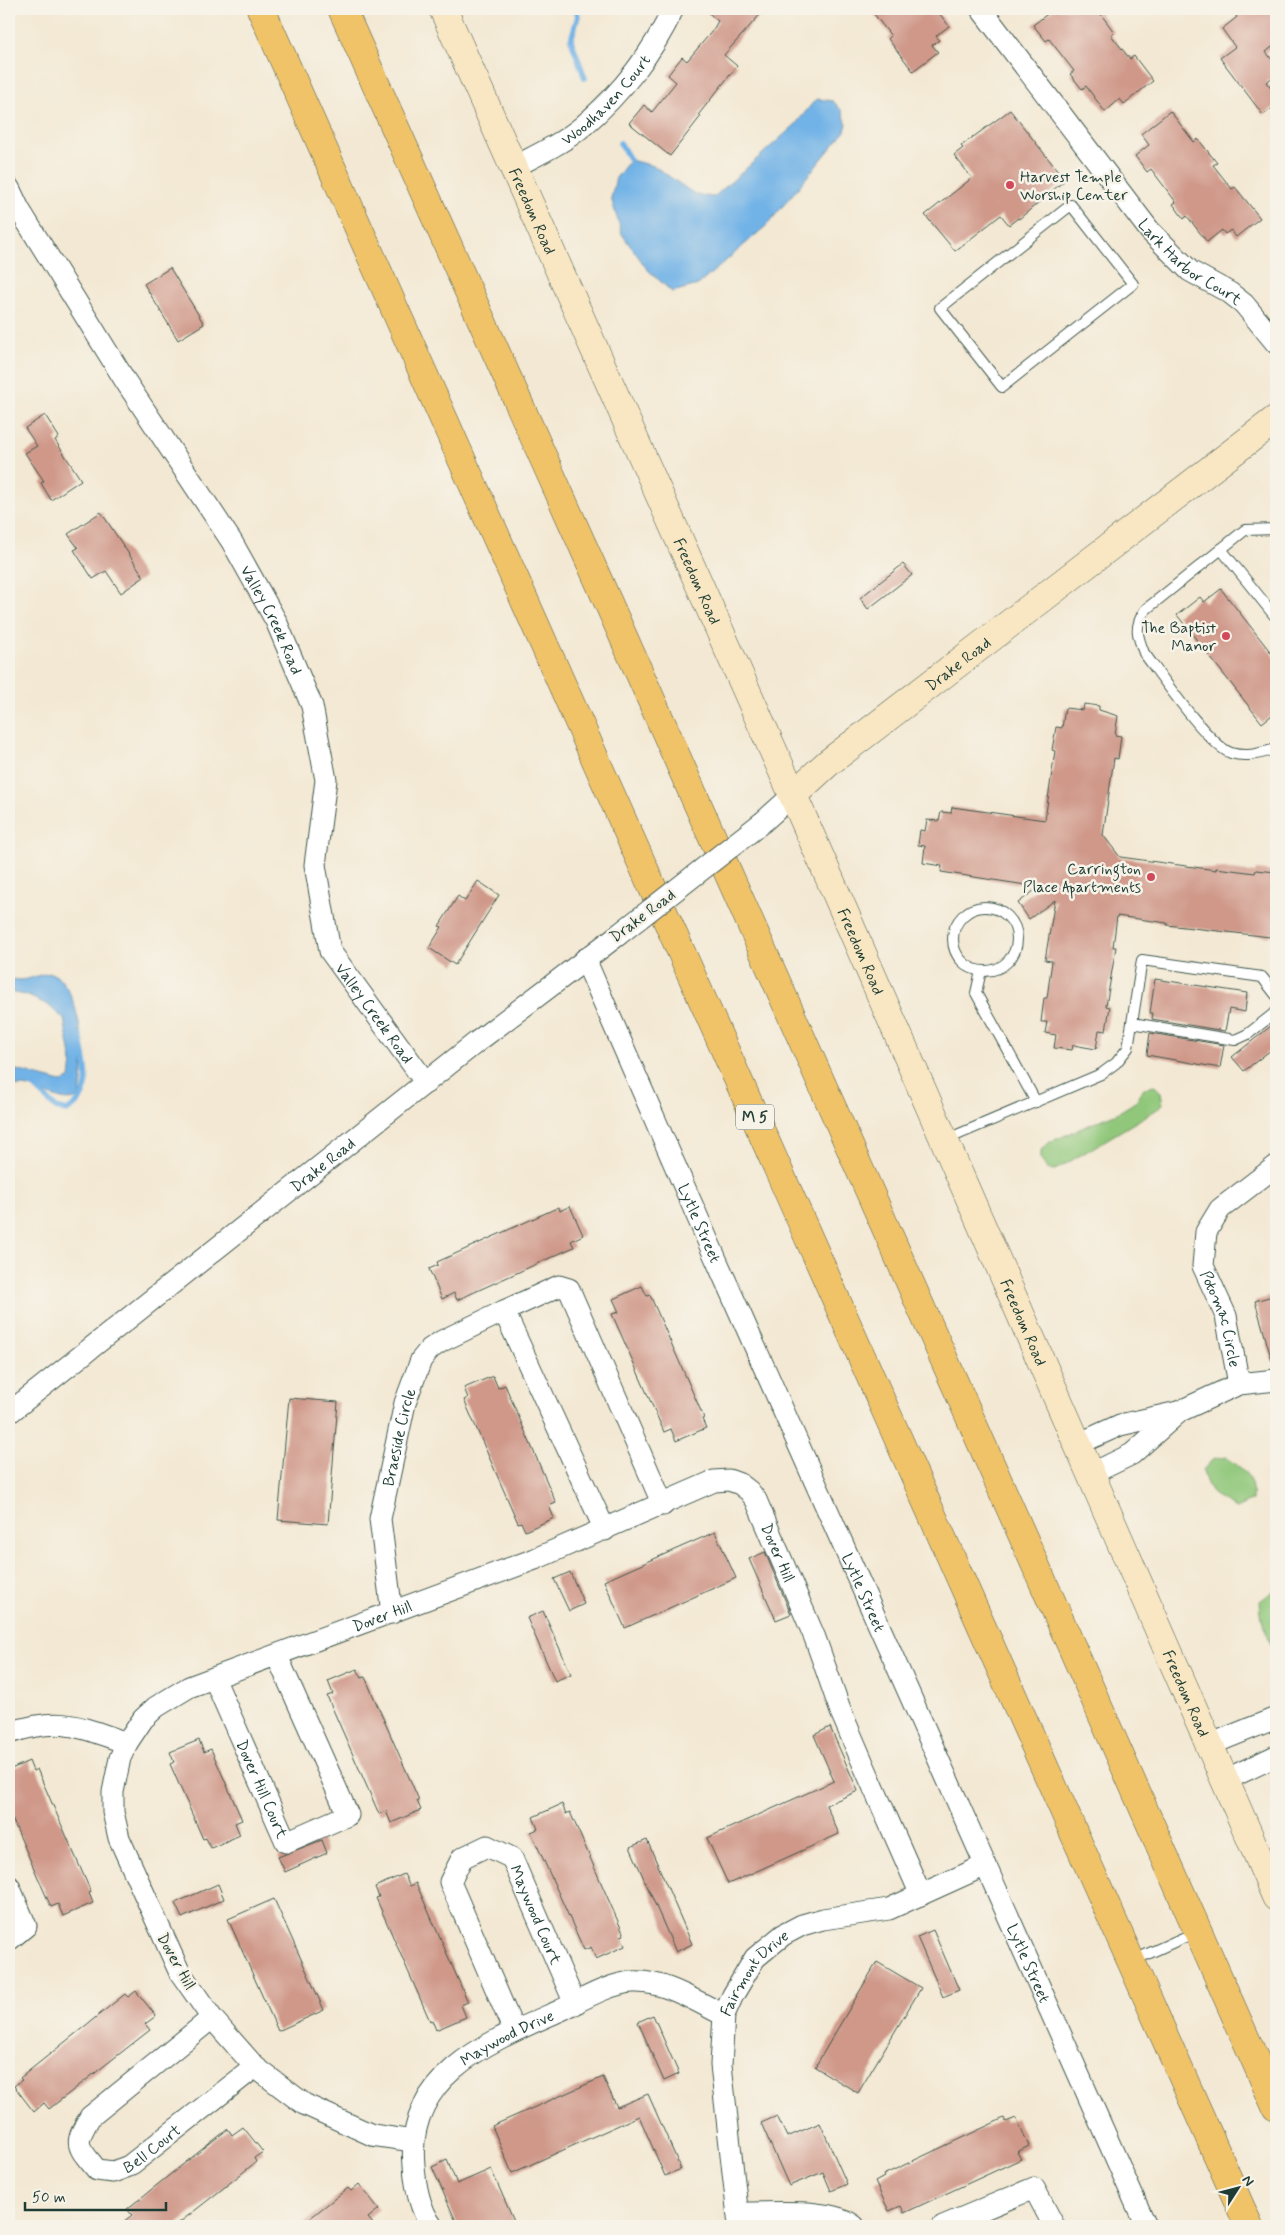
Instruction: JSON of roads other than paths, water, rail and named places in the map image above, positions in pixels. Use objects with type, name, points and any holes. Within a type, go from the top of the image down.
[{"type":"highway","name":"M 5","points":[[261,9],[1249,2226]]},
{"type":"highway","points":[[342,9],[595,573],[1276,2108]]},
{"type":"street","name":"Freedom Road","points":[[443,9],[793,795],[1276,1897]]},
{"type":"street","name":"Woodhaven Court","points":[[514,167],[541,153],[582,127],[608,102],[634,73],[667,22],[673,9]]},
{"type":"street","name":"Lark Harbor Court","points":[[981,9],[1150,231],[1190,271],[1230,293],[1244,304],[1276,343]]},
{"type":"street","name":"Valley Creek Road","points":[[9,188],[19,209],[126,382],[232,542],[276,621],[312,706],[326,780],[315,865],[330,951],[426,1083]]},
{"type":"street","name":"Drake Road","points":[[9,1413],[585,958],[618,935],[764,821],[828,763],[1276,420]]},
{"type":"street","name":"Lytle Street","points":[[585,958],[703,1230],[1146,2226]]},
{"type":"street","name":"Potomac Circle","points":[[1239,1384],[1226,1316],[1203,1266],[1206,1232],[1220,1209],[1276,1166]]},
{"type":"street","name":"Braeside Circle","points":[[392,1613],[380,1519],[405,1403],[421,1360],[430,1349],[442,1341],[559,1286],[569,1289],[663,1505]]},
{"type":"street","points":[[504,1311],[605,1530]]},
{"type":"street","name":"Potomac Circle","points":[[1078,1444],[1120,1425],[1178,1412],[1239,1384],[1276,1380]]},
{"type":"street","name":"Potomac Circle","points":[[1091,1474],[1132,1454],[1178,1412]]},
{"type":"street","name":"Dover Hill","points":[[413,2141],[372,2135],[304,2104],[255,2067],[212,2018],[179,1971],[120,1838],[113,1812],[113,1792],[120,1758],[127,1743],[143,1719],[156,1707],[189,1687],[535,1559],[663,1505],[714,1481],[740,1484],[756,1500],[815,1638],[848,1728],[921,1895]]},
{"type":"street","name":"Dover Hill Court","points":[[214,1678],[286,1842],[348,1815],[276,1656]]},
{"type":"street","points":[[1209,1745],[1276,1718]]},
{"type":"street","points":[[9,1733],[32,1726],[53,1723],[77,1726],[127,1743]]},
{"type":"street","points":[[1224,1780],[1276,1756]]},
{"type":"street","name":"Maywood Court","points":[[514,2031],[450,1882],[462,1858],[487,1846],[512,1858],[575,2004]]},
{"type":"street","name":"Fairmont Drive","points":[[739,2220],[721,2064],[724,2015],[755,1958],[783,1935],[802,1925],[823,1919],[889,1909],[986,1865]]},
{"type":"street","points":[[9,1886],[26,1926],[9,1940]]},
{"type":"street","name":"Maywood Drive","points":[[428,2224],[414,2174],[413,2141],[422,2110],[434,2089],[448,2073],[472,2053],[514,2031],[614,1987],[632,1982],[647,1982],[664,1987],[724,2015]]},
{"type":"street","name":"Bell Court","points":[[212,2018],[90,2116],[78,2139],[79,2148],[98,2170],[113,2172],[130,2166],[255,2067]]},
{"type":"street","points":[[943,2226],[1034,2188],[1054,2226]]},
{"type":"street","points":[[739,2220],[831,2215],[847,2220],[854,2226]]},
{"type":"lane","points":[[1071,205],[1133,284],[1058,343],[1002,387],[940,308],[1071,205]]},
{"type":"lane","points":[[1276,529],[1245,530],[1145,610],[1137,622],[1138,638],[1144,652],[1211,739],[1229,753],[1248,756],[1276,750]]},
{"type":"lane","points":[[1221,549],[1274,615],[1276,615]]},
{"type":"lane","points":[[989,907],[1001,911],[1010,920],[1016,931],[1017,944],[1013,956],[1005,965],[993,970],[981,971],[969,967],[959,959],[954,948],[953,935],[957,923],[965,914],[976,908],[989,907]]},
{"type":"lane","points":[[944,1141],[1101,1074],[1116,1063],[1128,1048],[1142,960],[1262,977],[1276,994]]},
{"type":"lane","points":[[981,971],[976,993],[1036,1102]]},
{"type":"lane","points":[[1132,1023],[1235,1040],[1248,1034],[1276,1012]]},
{"type":"lane","points":[[1131,1962],[1197,1931]]},
{"type":"water","points":[[816,99],[833,101],[842,111],[847,124],[845,131],[767,225],[698,285],[672,292],[647,269],[622,234],[611,198],[616,178],[630,160],[654,166],[696,195],[714,197],[795,125]]},
{"type":"water","points":[[51,973],[62,981],[70,994],[80,1029],[82,1068],[79,1097],[67,1100],[27,1086],[9,1086],[9,1068],[61,1082],[70,1079],[72,1061],[64,1019],[48,1005],[26,995],[9,992],[9,978],[20,980]]},
{"type":"waterway","points":[[576,9],[578,16],[571,40],[585,78]]},
{"type":"waterway","points":[[620,143],[630,160]]},
{"type":"waterway","points":[[33,1085],[56,1108],[67,1111],[76,1104],[86,1087],[87,1077],[80,1035]]},
{"type":"place","name":"Harvest Temple Worship Center","points":[[1010,185]]},
{"type":"place","name":"The Baptist Manor","points":[[1226,636]]},
{"type":"place","name":"Carrington Place Apartments","points":[[1151,877]]}]
